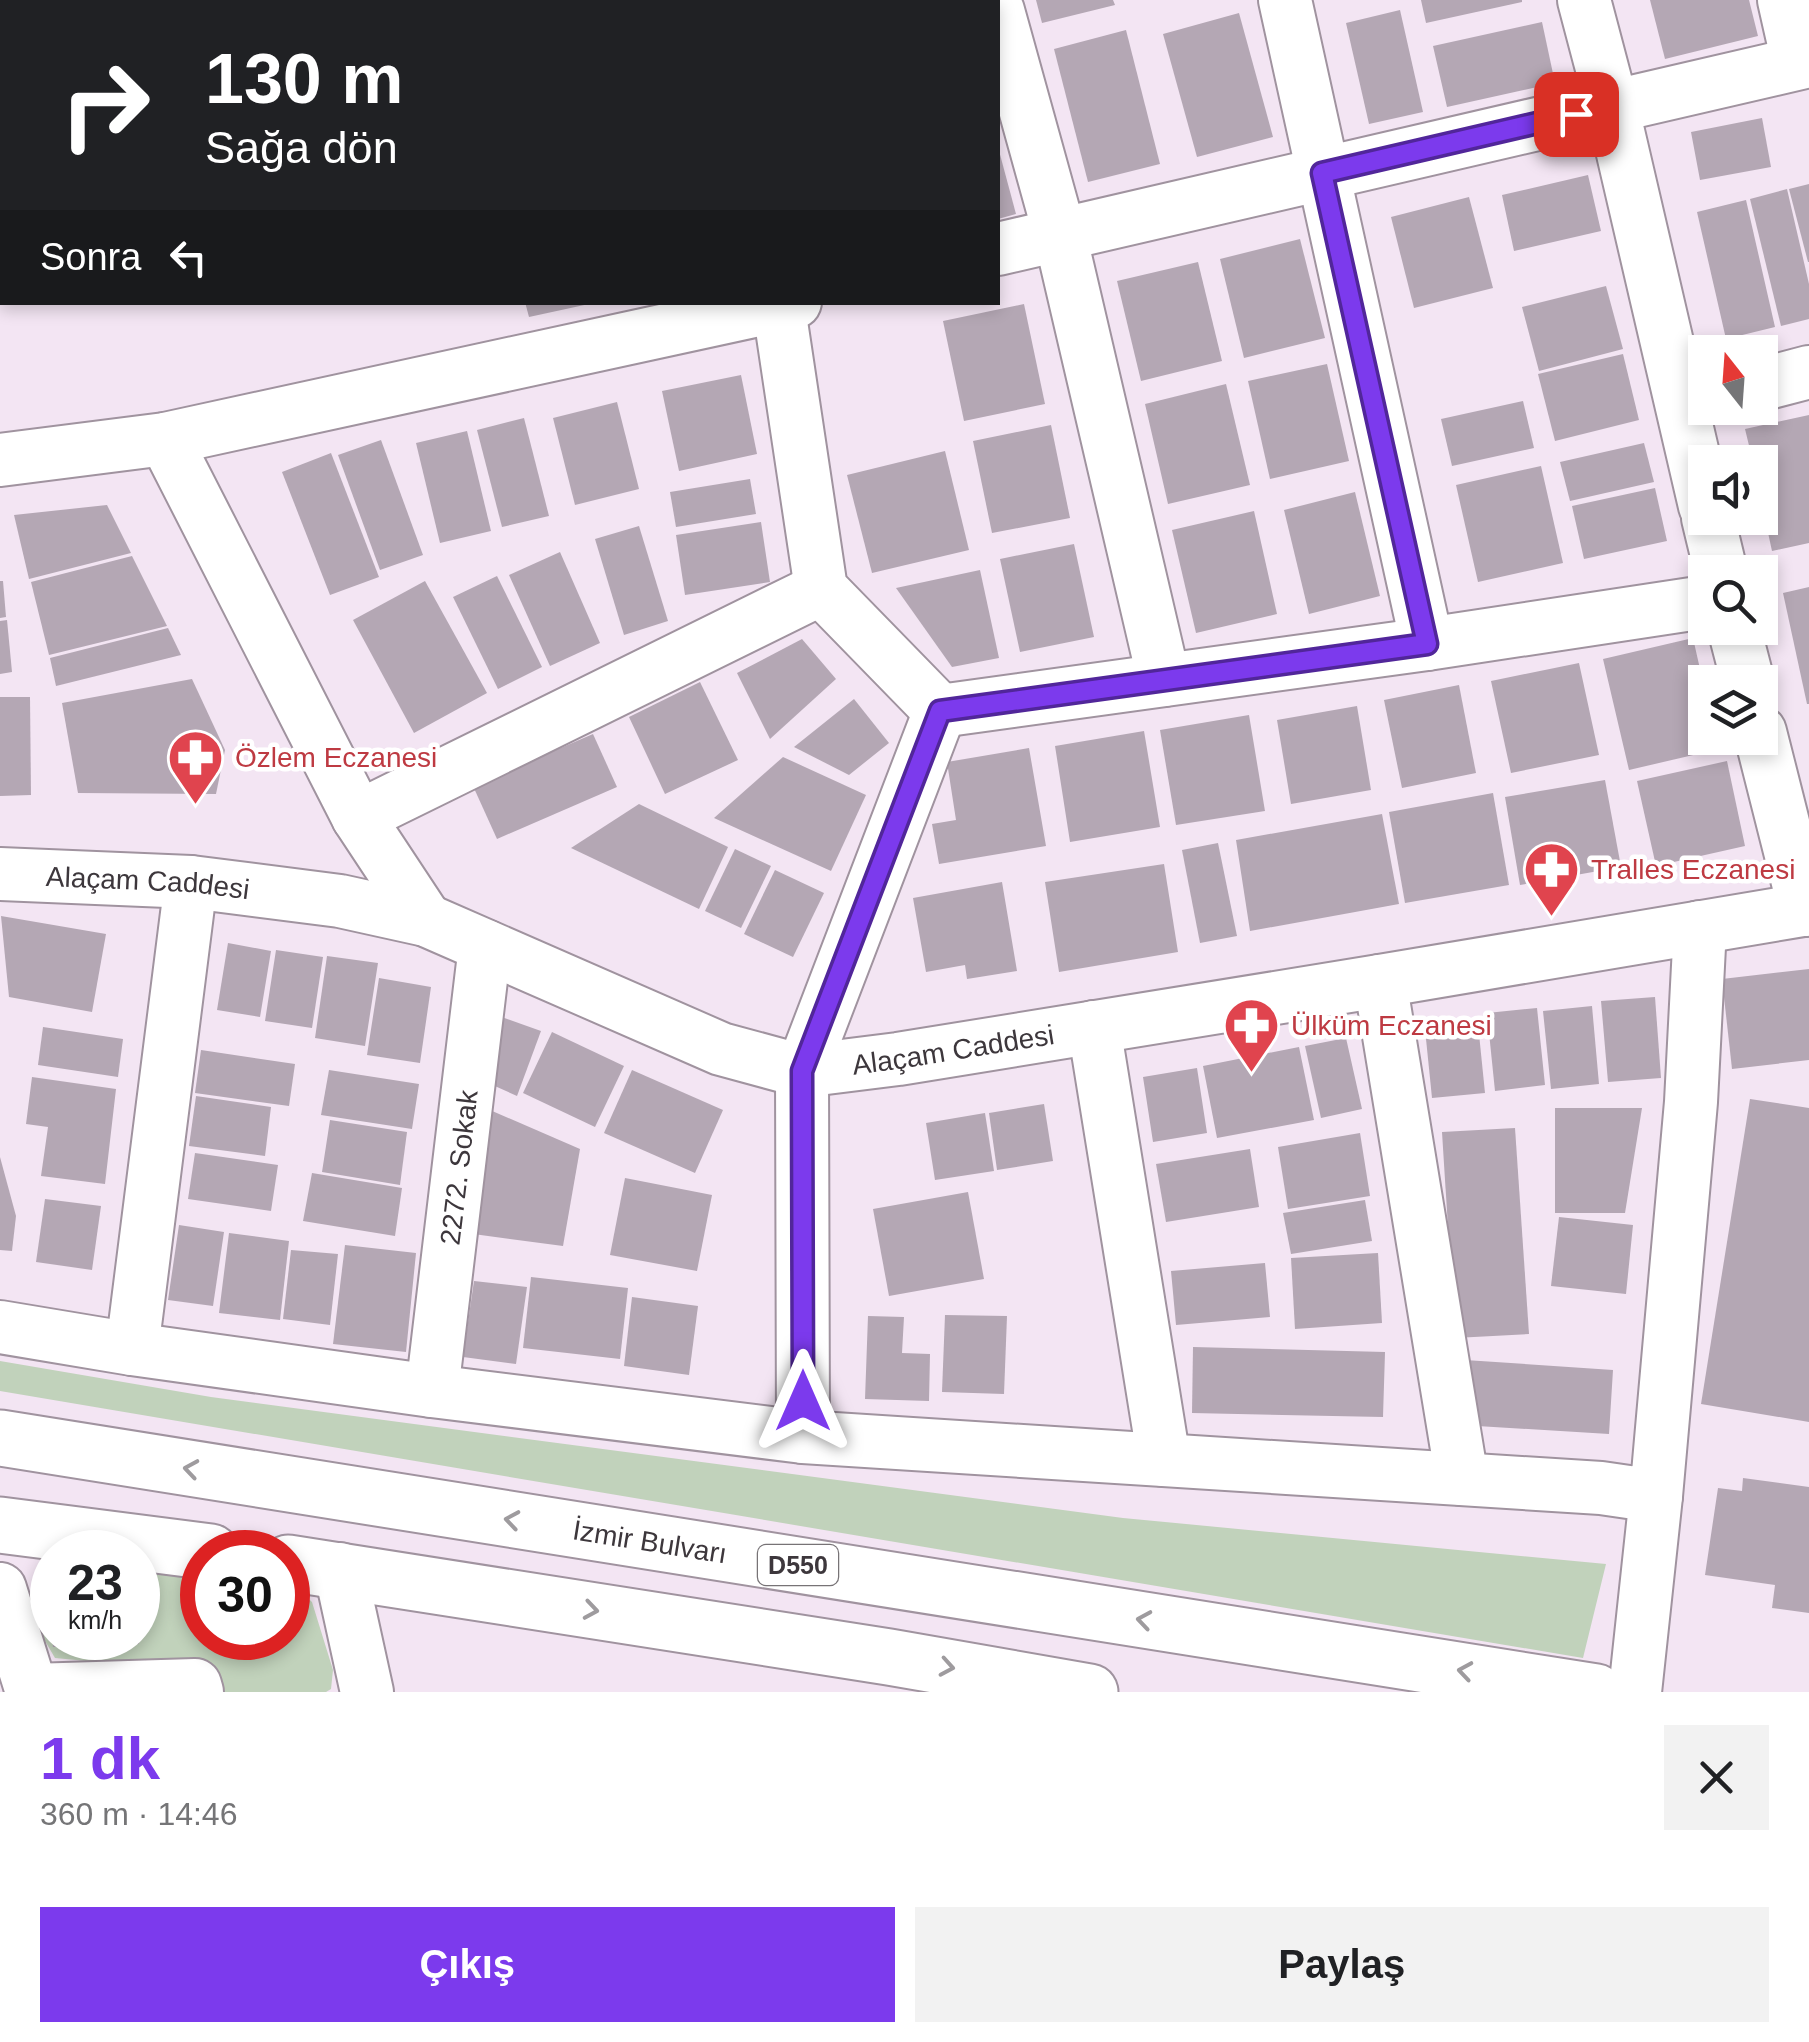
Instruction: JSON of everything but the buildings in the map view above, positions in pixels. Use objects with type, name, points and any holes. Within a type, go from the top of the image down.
[{"type":"highway","name":"İzmir Bulvarı","points":[[0,1438],[1596,1692]]},
{"type":"highway","points":[[0,1525],[180,1548]]},
{"type":"highway","points":[[314,1566],[891,1675],[1090,1692]]},
{"type":"street","points":[[1285,0],[1427,644]]},
{"type":"street","points":[[1584,0],[1688,385]]},
{"type":"street","points":[[1000,249],[1803,62],[1784,0]]},
{"type":"street","points":[[1000,18],[1060,234],[1164,680]]},
{"type":"street","points":[[0,460],[165,440],[779,305]]},
{"type":"street","points":[[784,305],[821,589],[940,711]]},
{"type":"street","points":[[1778,380],[1809,372]]},
{"type":"street","points":[[165,440],[358,818],[426,920]]},
{"type":"street","points":[[358,818],[821,589]]},
{"type":"street","points":[[940,711],[1688,605]]},
{"type":"street","points":[[803,1438],[802,1071],[940,711]]},
{"type":"street","points":[[1766,755],[1807,909]]},
{"type":"street","points":[[340,902],[358,818]]},
{"type":"street","name":"Alaçam Caddesi","points":[[0,874],[191,882],[340,902],[426,920],[721,1049],[802,1071],[898,1059],[1807,909]]},
{"type":"street","points":[[132,1349],[191,882]]},
{"type":"street","points":[[1635,1692],[1688,1141],[1700,927]]},
{"type":"street","name":"2272. Sokak","points":[[432,1391],[485,946]]},
{"type":"street","points":[[1380,981],[1462,1479]]},
{"type":"street","points":[[1094,1027],[1164,1460]]},
{"type":"street","points":[[0,1327],[432,1391],[803,1438],[1601,1488],[1656,1496]]},
{"type":"street","points":[[314,1566],[367,1692]]},
{"type":"street","points":[[0,1590],[32,1691],[195,1686],[197,1692]]},
{"type":"green space","points":[[0,1361],[211,1397],[1123,1518],[1606,1564],[1583,1658],[0,1391]]},
{"type":"green space","points":[[160,1569],[180,1572],[180,1660],[310,1660],[310,1600],[333,1670],[331,1689],[326,1692],[220,1692],[201,1672],[76,1660],[160,1660]]},
{"type":"place","name":"Özlem Eczanesi","points":[[196,806]]},
{"type":"place","name":"Tralles Eczanesi","points":[[1552,918]]},
{"type":"place","name":"Ülküm Eczanesi","points":[[1252,1074]]},
{"type":"route","points":[[803,1401],[802,1071],[940,711],[1427,644],[1322,173],[1576,114]]}]
